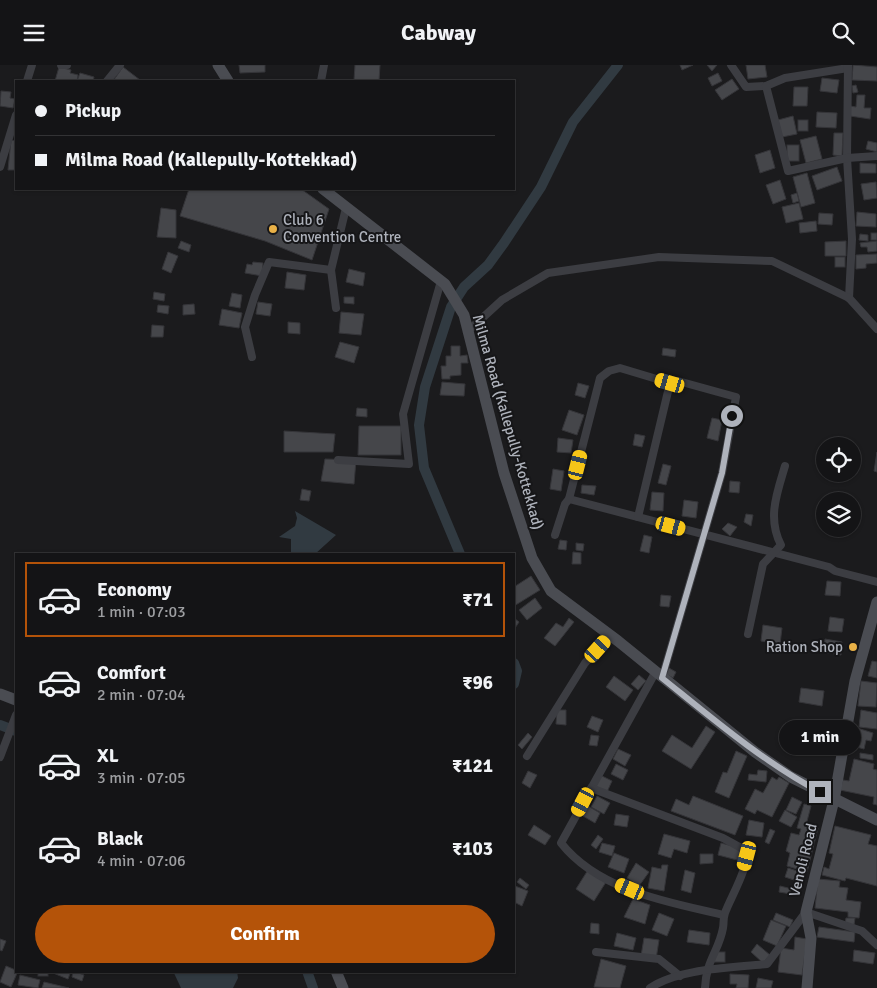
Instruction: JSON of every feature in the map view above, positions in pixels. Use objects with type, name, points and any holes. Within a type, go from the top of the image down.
[{"type":"main road","points":[[218,65],[226,74]]},
{"type":"main road","name":"Milma Road (Kallepully-Kottekkad)","points":[[324,190],[443,283],[464,315],[504,473],[532,558],[551,591],[610,635],[762,757],[791,777],[877,820]]},
{"type":"main road","name":"Venoli Road","points":[[807,988],[811,938],[806,913],[834,800],[846,725],[863,649],[877,602]]},
{"type":"main road","points":[[0,694],[15,700]]},
{"type":"main road","points":[[337,973],[343,988]]},
{"type":"street","points":[[27,80],[32,65]]},
{"type":"street","points":[[61,65],[67,65]]},
{"type":"street","points":[[109,80],[120,65]]},
{"type":"street","points":[[321,80],[324,65]]},
{"type":"street","points":[[731,65],[733,71],[746,87],[766,86],[786,78],[848,67],[848,158],[852,239],[850,298]]},
{"type":"street","points":[[766,86],[788,171],[848,158],[877,156]]},
{"type":"street","points":[[0,167],[15,118]]},
{"type":"street","points":[[336,308],[331,270],[346,208]]},
{"type":"street","points":[[467,331],[502,300],[548,273],[659,257],[772,261],[850,298],[877,329]]},
{"type":"street","points":[[252,357],[245,327],[255,295],[269,262],[331,270]]},
{"type":"street","points":[[338,460],[409,464],[403,414],[443,283]]},
{"type":"street","points":[[555,535],[569,499],[600,378],[609,371],[620,369],[670,383],[678,381],[736,397],[722,473],[704,535],[658,675],[591,788],[561,843],[573,858],[612,881],[649,897],[724,915]]},
{"type":"street","points":[[638,517],[670,383]]},
{"type":"street","points":[[748,634],[763,564],[781,545],[774,532],[772,519],[776,495],[785,466]]},
{"type":"street","points":[[569,499],[774,552],[877,582]]},
{"type":"street","points":[[527,756],[585,663],[610,635]]},
{"type":"street","points":[[1,754],[15,718]]},
{"type":"street","points":[[591,788],[722,838],[745,850],[747,856],[744,866],[724,915],[723,929],[706,971],[706,988]]},
{"type":"street","points":[[650,988],[662,979],[706,971],[767,964],[806,913],[862,931],[877,945]]},
{"type":"street","points":[[596,952],[660,959],[680,976]]},
{"type":"shaded area","points":[[295,511],[336,535],[316,553],[291,553],[291,539],[279,537],[295,526],[297,518]]},
{"type":"shaded area","points":[[174,973],[237,973],[238,978],[233,988],[181,988]]},
{"type":"building","points":[[239,65],[265,65],[265,72],[240,73]]},
{"type":"building","points":[[355,65],[380,65],[379,80],[354,80]]},
{"type":"building","points":[[680,65],[693,65],[682,70]]},
{"type":"building","points":[[707,65],[717,65],[712,71]]},
{"type":"building","points":[[746,65],[765,65],[767,77],[748,79]]},
{"type":"building","points":[[853,65],[877,67],[877,81],[852,80]]},
{"type":"building","points":[[59,67],[71,70],[70,73],[78,75],[77,80],[55,80]]},
{"type":"building","points":[[123,67],[140,80],[114,80]]},
{"type":"building","points":[[80,73],[94,77],[93,80],[77,80]]},
{"type":"building","points":[[718,73],[722,81],[712,86],[708,78]]},
{"type":"building","points":[[822,78],[839,80],[837,93],[820,91]]},
{"type":"building","points":[[732,79],[739,89],[722,100],[715,90]]},
{"type":"building","points":[[856,85],[858,92],[853,93],[852,86]]},
{"type":"building","points":[[794,87],[808,87],[807,106],[793,106]]},
{"type":"building","points":[[1,91],[11,92],[10,98],[15,99],[13,108],[0,106]]},
{"type":"building","points":[[857,95],[865,95],[864,108],[871,108],[870,119],[850,116],[850,106],[856,107]]},
{"type":"building","points":[[817,112],[837,113],[836,128],[816,127]]},
{"type":"building","points":[[793,116],[797,134],[782,137],[778,120]]},
{"type":"building","points":[[798,120],[808,120],[808,131],[798,131]]},
{"type":"building","points":[[834,133],[843,133],[842,156],[833,155]]},
{"type":"building","points":[[816,136],[822,159],[806,163],[800,140]]},
{"type":"building","points":[[11,140],[15,141],[15,170],[8,170]]},
{"type":"building","points":[[868,141],[877,143],[877,152],[866,149]]},
{"type":"building","points":[[787,145],[799,145],[799,161],[787,161]]},
{"type":"building","points":[[770,150],[775,168],[760,173],[755,155]]},
{"type":"building","points":[[860,163],[876,164],[876,173],[860,173]]},
{"type":"building","points":[[837,167],[842,181],[817,190],[812,176]]},
{"type":"building","points":[[807,173],[815,203],[801,207],[793,177]]},
{"type":"building","points":[[780,180],[786,199],[773,204],[766,185]]},
{"type":"building","points":[[876,182],[877,198],[864,200],[861,184]]},
{"type":"building","name":"Club 6 Convention Centre","points":[[189,190],[302,190],[329,209],[312,260],[265,241],[180,216]]},
{"type":"building","points":[[797,193],[799,201],[793,203],[791,195]]},
{"type":"building","points":[[799,203],[803,219],[786,223],[782,207]]},
{"type":"building","points":[[161,208],[176,210],[176,238],[157,237]]},
{"type":"building","points":[[857,212],[876,214],[876,227],[856,226]]},
{"type":"building","points":[[819,213],[833,214],[832,225],[818,224]]},
{"type":"building","points":[[816,221],[817,231],[800,233],[799,223]]},
{"type":"building","points":[[871,233],[877,233],[877,240],[871,240]]},
{"type":"building","points":[[860,234],[868,235],[868,241],[859,240]]},
{"type":"building","points":[[181,241],[191,245],[189,252],[178,248]]},
{"type":"building","points":[[846,241],[846,256],[825,256],[825,242]]},
{"type":"building","points":[[877,241],[877,251],[868,252],[867,247],[861,247],[860,243]]},
{"type":"building","points":[[168,252],[178,256],[171,273],[162,269]]},
{"type":"building","points":[[877,254],[877,263],[866,264],[866,268],[856,269],[856,255]]},
{"type":"building","points":[[835,257],[845,257],[845,267],[835,267]]},
{"type":"building","points":[[253,262],[263,263],[262,276],[245,273],[247,264],[252,265]]},
{"type":"building","points":[[349,269],[365,273],[363,286],[346,282]]},
{"type":"building","points":[[287,272],[306,275],[304,290],[285,288]]},
{"type":"building","points":[[154,292],[165,294],[164,301],[153,299]]},
{"type":"building","points":[[232,293],[242,295],[240,308],[229,306]]},
{"type":"building","points":[[344,297],[354,297],[354,304],[344,303]]},
{"type":"building","points":[[258,302],[272,304],[270,316],[256,314]]},
{"type":"building","points":[[194,304],[195,314],[183,315],[183,305]]},
{"type":"building","points":[[158,305],[169,306],[168,314],[157,312]]},
{"type":"building","points":[[222,309],[242,313],[239,328],[219,325]]},
{"type":"building","points":[[341,312],[364,314],[361,335],[339,333]]},
{"type":"building","points":[[288,322],[300,323],[300,334],[288,333]]},
{"type":"building","points":[[152,325],[164,326],[163,337],[151,337]]},
{"type":"building","points":[[340,342],[359,347],[354,363],[335,357]]},
{"type":"building","points":[[451,346],[460,346],[460,356],[467,355],[468,363],[461,363],[461,375],[450,376],[450,379],[442,379],[441,366],[446,366],[446,356],[451,356]]},
{"type":"building","points":[[663,348],[676,350],[675,357],[662,355]]},
{"type":"building","points":[[442,382],[465,384],[464,396],[440,395]]},
{"type":"building","points":[[578,383],[589,386],[585,398],[575,395]]},
{"type":"building","points":[[357,408],[367,409],[367,417],[356,416]]},
{"type":"building","points":[[569,410],[584,415],[577,435],[562,430]]},
{"type":"building","points":[[712,418],[722,420],[718,441],[707,438]]},
{"type":"building","points":[[359,426],[401,426],[401,455],[358,455]]},
{"type":"building","points":[[284,431],[335,434],[333,452],[284,452]]},
{"type":"building","points":[[635,434],[645,436],[642,447],[633,445]]},
{"type":"building","points":[[558,438],[573,440],[571,453],[557,452]]},
{"type":"building","points":[[877,452],[877,472],[874,471]]},
{"type":"building","points":[[325,459],[356,460],[354,484],[321,481]]},
{"type":"building","points":[[663,464],[671,466],[666,485],[658,483]]},
{"type":"building","points":[[553,469],[564,471],[561,491],[550,489]]},
{"type":"building","points":[[730,481],[740,482],[739,493],[729,492]]},
{"type":"building","points":[[582,485],[596,486],[594,495],[581,493]]},
{"type":"building","points":[[302,489],[311,491],[309,501],[300,500]]},
{"type":"building","points":[[652,492],[664,493],[663,511],[650,510]]},
{"type":"building","points":[[684,500],[698,502],[696,518],[682,516]]},
{"type":"building","points":[[746,514],[753,515],[751,526],[744,522]]},
{"type":"building","points":[[728,523],[737,527],[730,536],[722,529]]},
{"type":"building","points":[[644,535],[652,537],[649,553],[640,551]]},
{"type":"building","points":[[560,540],[567,541],[566,550],[558,549]]},
{"type":"building","points":[[576,543],[584,544],[583,551],[576,550]]},
{"type":"building","points":[[573,552],[581,553],[581,564],[572,564]]},
{"type":"building","points":[[531,576],[540,590],[515,605],[515,586]]},
{"type":"building","points":[[827,581],[841,582],[840,596],[825,595]]},
{"type":"building","points":[[661,595],[671,596],[669,607],[660,606]]},
{"type":"building","points":[[535,598],[542,608],[527,620],[519,610]]},
{"type":"building","points":[[830,617],[844,619],[842,632],[828,631]]},
{"type":"building","points":[[569,618],[574,622],[555,646],[544,638],[556,623],[563,627]]},
{"type":"building","points":[[515,619],[519,622],[515,628]]},
{"type":"building","points":[[763,625],[782,628],[780,644],[761,641]]},
{"type":"building","points":[[825,639],[842,642],[841,655],[824,652]]},
{"type":"building","points":[[872,661],[877,662],[877,678],[868,676]]},
{"type":"building","points":[[669,668],[676,672],[673,678],[666,674]]},
{"type":"building","points":[[639,675],[646,681],[638,690],[631,684]]},
{"type":"building","points":[[614,676],[633,690],[625,701],[606,687]]},
{"type":"building","points":[[861,681],[877,683],[876,707],[858,706]]},
{"type":"building","points":[[801,688],[824,691],[822,706],[799,702]]},
{"type":"building","points":[[557,710],[566,710],[566,725],[556,724]]},
{"type":"building","points":[[861,710],[877,713],[877,729],[859,727]]},
{"type":"building","points":[[592,716],[603,720],[598,732],[587,727]]},
{"type":"building","points":[[706,726],[715,732],[691,769],[662,751],[672,735],[692,748]]},
{"type":"building","points":[[854,727],[873,733],[871,741],[866,740],[864,749],[849,745]]},
{"type":"building","points":[[528,733],[532,737],[522,749],[518,745]]},
{"type":"building","points":[[591,735],[599,736],[597,746],[589,745]]},
{"type":"building","points":[[618,749],[631,755],[625,766],[613,759]]},
{"type":"building","points":[[736,751],[747,756],[729,798],[715,792],[723,772],[727,773]]},
{"type":"building","points":[[860,753],[873,755],[873,760],[860,758]]},
{"type":"building","points":[[854,759],[874,764],[873,769],[877,770],[877,805],[873,804],[874,797],[840,790],[843,780],[849,781]]},
{"type":"building","points":[[616,764],[628,770],[623,780],[611,774]]},
{"type":"building","points":[[758,770],[767,771],[766,782],[748,780],[749,774],[757,775]]},
{"type":"building","points":[[528,771],[537,775],[530,788],[522,783]]},
{"type":"building","points":[[600,775],[612,781],[607,792],[595,786]]},
{"type":"building","points":[[772,777],[777,780],[779,777],[789,783],[772,817],[757,810],[755,814],[745,809],[755,789],[763,793]]},
{"type":"building","points":[[597,796],[610,803],[604,814],[591,807]]},
{"type":"building","points":[[693,796],[743,816],[735,835],[671,811],[676,799],[689,805]]},
{"type":"building","points":[[792,797],[802,802],[796,814],[786,810]]},
{"type":"building","points":[[804,804],[811,806],[806,825],[818,828],[807,872],[787,866],[790,853],[786,851],[791,833],[799,835],[801,829],[797,828]]},
{"type":"building","points":[[588,806],[600,813],[595,823],[583,816]]},
{"type":"building","points":[[785,810],[797,817],[791,827],[779,821]]},
{"type":"building","points":[[616,814],[629,816],[627,827],[614,825]]},
{"type":"building","points":[[749,820],[764,823],[762,837],[746,835]]},
{"type":"building","points":[[534,825],[551,836],[545,845],[528,835]]},
{"type":"building","points":[[835,826],[871,835],[868,844],[877,846],[877,886],[846,878],[845,881],[822,875],[824,867],[829,869],[833,854],[829,853]]},
{"type":"building","points":[[770,829],[775,831],[769,844],[765,842]]},
{"type":"building","points":[[664,834],[690,841],[687,853],[674,849],[671,858],[658,854]]},
{"type":"building","points":[[598,835],[603,839],[596,849],[591,845]]},
{"type":"building","points":[[602,843],[615,846],[612,856],[599,852]]},
{"type":"building","points":[[721,843],[744,849],[741,861],[718,855]]},
{"type":"building","points":[[614,853],[629,859],[624,873],[608,867]]},
{"type":"building","points":[[700,854],[713,854],[713,863],[700,864]]},
{"type":"building","points":[[636,863],[649,872],[639,886],[627,878]]},
{"type":"building","points":[[662,865],[668,865],[664,891],[648,888],[652,867],[661,869]]},
{"type":"building","points":[[788,868],[797,871],[794,880],[785,877]]},
{"type":"building","points":[[588,870],[606,882],[594,901],[576,889]]},
{"type":"building","points":[[685,870],[695,873],[691,893],[681,890]]},
{"type":"building","points":[[520,878],[529,885],[526,889],[517,882]]},
{"type":"building","points":[[818,879],[840,881],[839,887],[848,888],[846,900],[861,902],[859,918],[848,917],[848,912],[815,908]]},
{"type":"building","points":[[515,886],[528,891],[522,906],[515,902]]},
{"type":"building","points":[[780,886],[792,889],[791,894],[779,892]]},
{"type":"building","points":[[633,899],[650,905],[645,924],[624,917]]},
{"type":"building","points":[[659,913],[674,919],[667,936],[652,930]]},
{"type":"building","points":[[776,913],[793,920],[790,927],[773,920]]},
{"type":"building","points":[[846,918],[855,918],[854,925],[845,924]]},
{"type":"building","points":[[771,920],[786,926],[777,946],[763,940]]},
{"type":"building","points":[[591,923],[599,924],[599,934],[590,933]]},
{"type":"building","points":[[819,927],[855,932],[854,942],[817,937]]},
{"type":"building","points":[[689,930],[710,933],[709,945],[687,942]]},
{"type":"building","points":[[617,933],[636,938],[633,950],[614,946]]},
{"type":"building","points":[[795,937],[807,939],[802,975],[778,972],[781,948],[794,950]]},
{"type":"building","points":[[644,938],[659,940],[656,959],[641,956]]},
{"type":"building","points":[[0,939],[6,941],[2,951],[0,950]]},
{"type":"building","points":[[757,944],[770,955],[763,963],[751,952]]},
{"type":"building","points":[[854,950],[875,953],[873,964],[853,961]]},
{"type":"building","points":[[712,952],[725,952],[725,962],[712,962]]},
{"type":"building","points":[[601,959],[626,966],[620,988],[594,987]]},
{"type":"building","points":[[6,966],[15,970],[15,973],[17,973],[11,987],[0,982]]},
{"type":"building","points":[[38,973],[48,973],[48,976],[38,976]]},
{"type":"building","points":[[53,973],[70,973],[68,979]]},
{"type":"building","points":[[73,973],[84,975],[82,981],[72,977]]},
{"type":"building","points":[[730,974],[749,975],[748,988],[736,988],[737,984],[730,984]]},
{"type":"building","points":[[20,975],[40,980],[38,988],[18,985]]},
{"type":"building","points":[[758,978],[773,981],[771,988],[756,988]]},
{"type":"building","points":[[44,982],[69,988],[42,988]]},
{"type":"waterway","points":[[460,553],[424,468],[419,425],[425,387],[451,307],[464,287],[488,265],[504,243],[541,187],[573,122],[618,65]]},
{"type":"waterway","points":[[515,666],[517,671],[515,680]]},
{"type":"waterway","points":[[0,725],[15,731]]},
{"type":"waterway","points":[[308,973],[313,988]]},
{"type":"place","name":"Club 6 Convention Centre","points":[[273,229]]},
{"type":"place","name":"Ration Shop","points":[[853,647]]},
{"type":"route","points":[[732,416],[722,473],[662,678],[714,720],[791,777],[820,792]]}]
